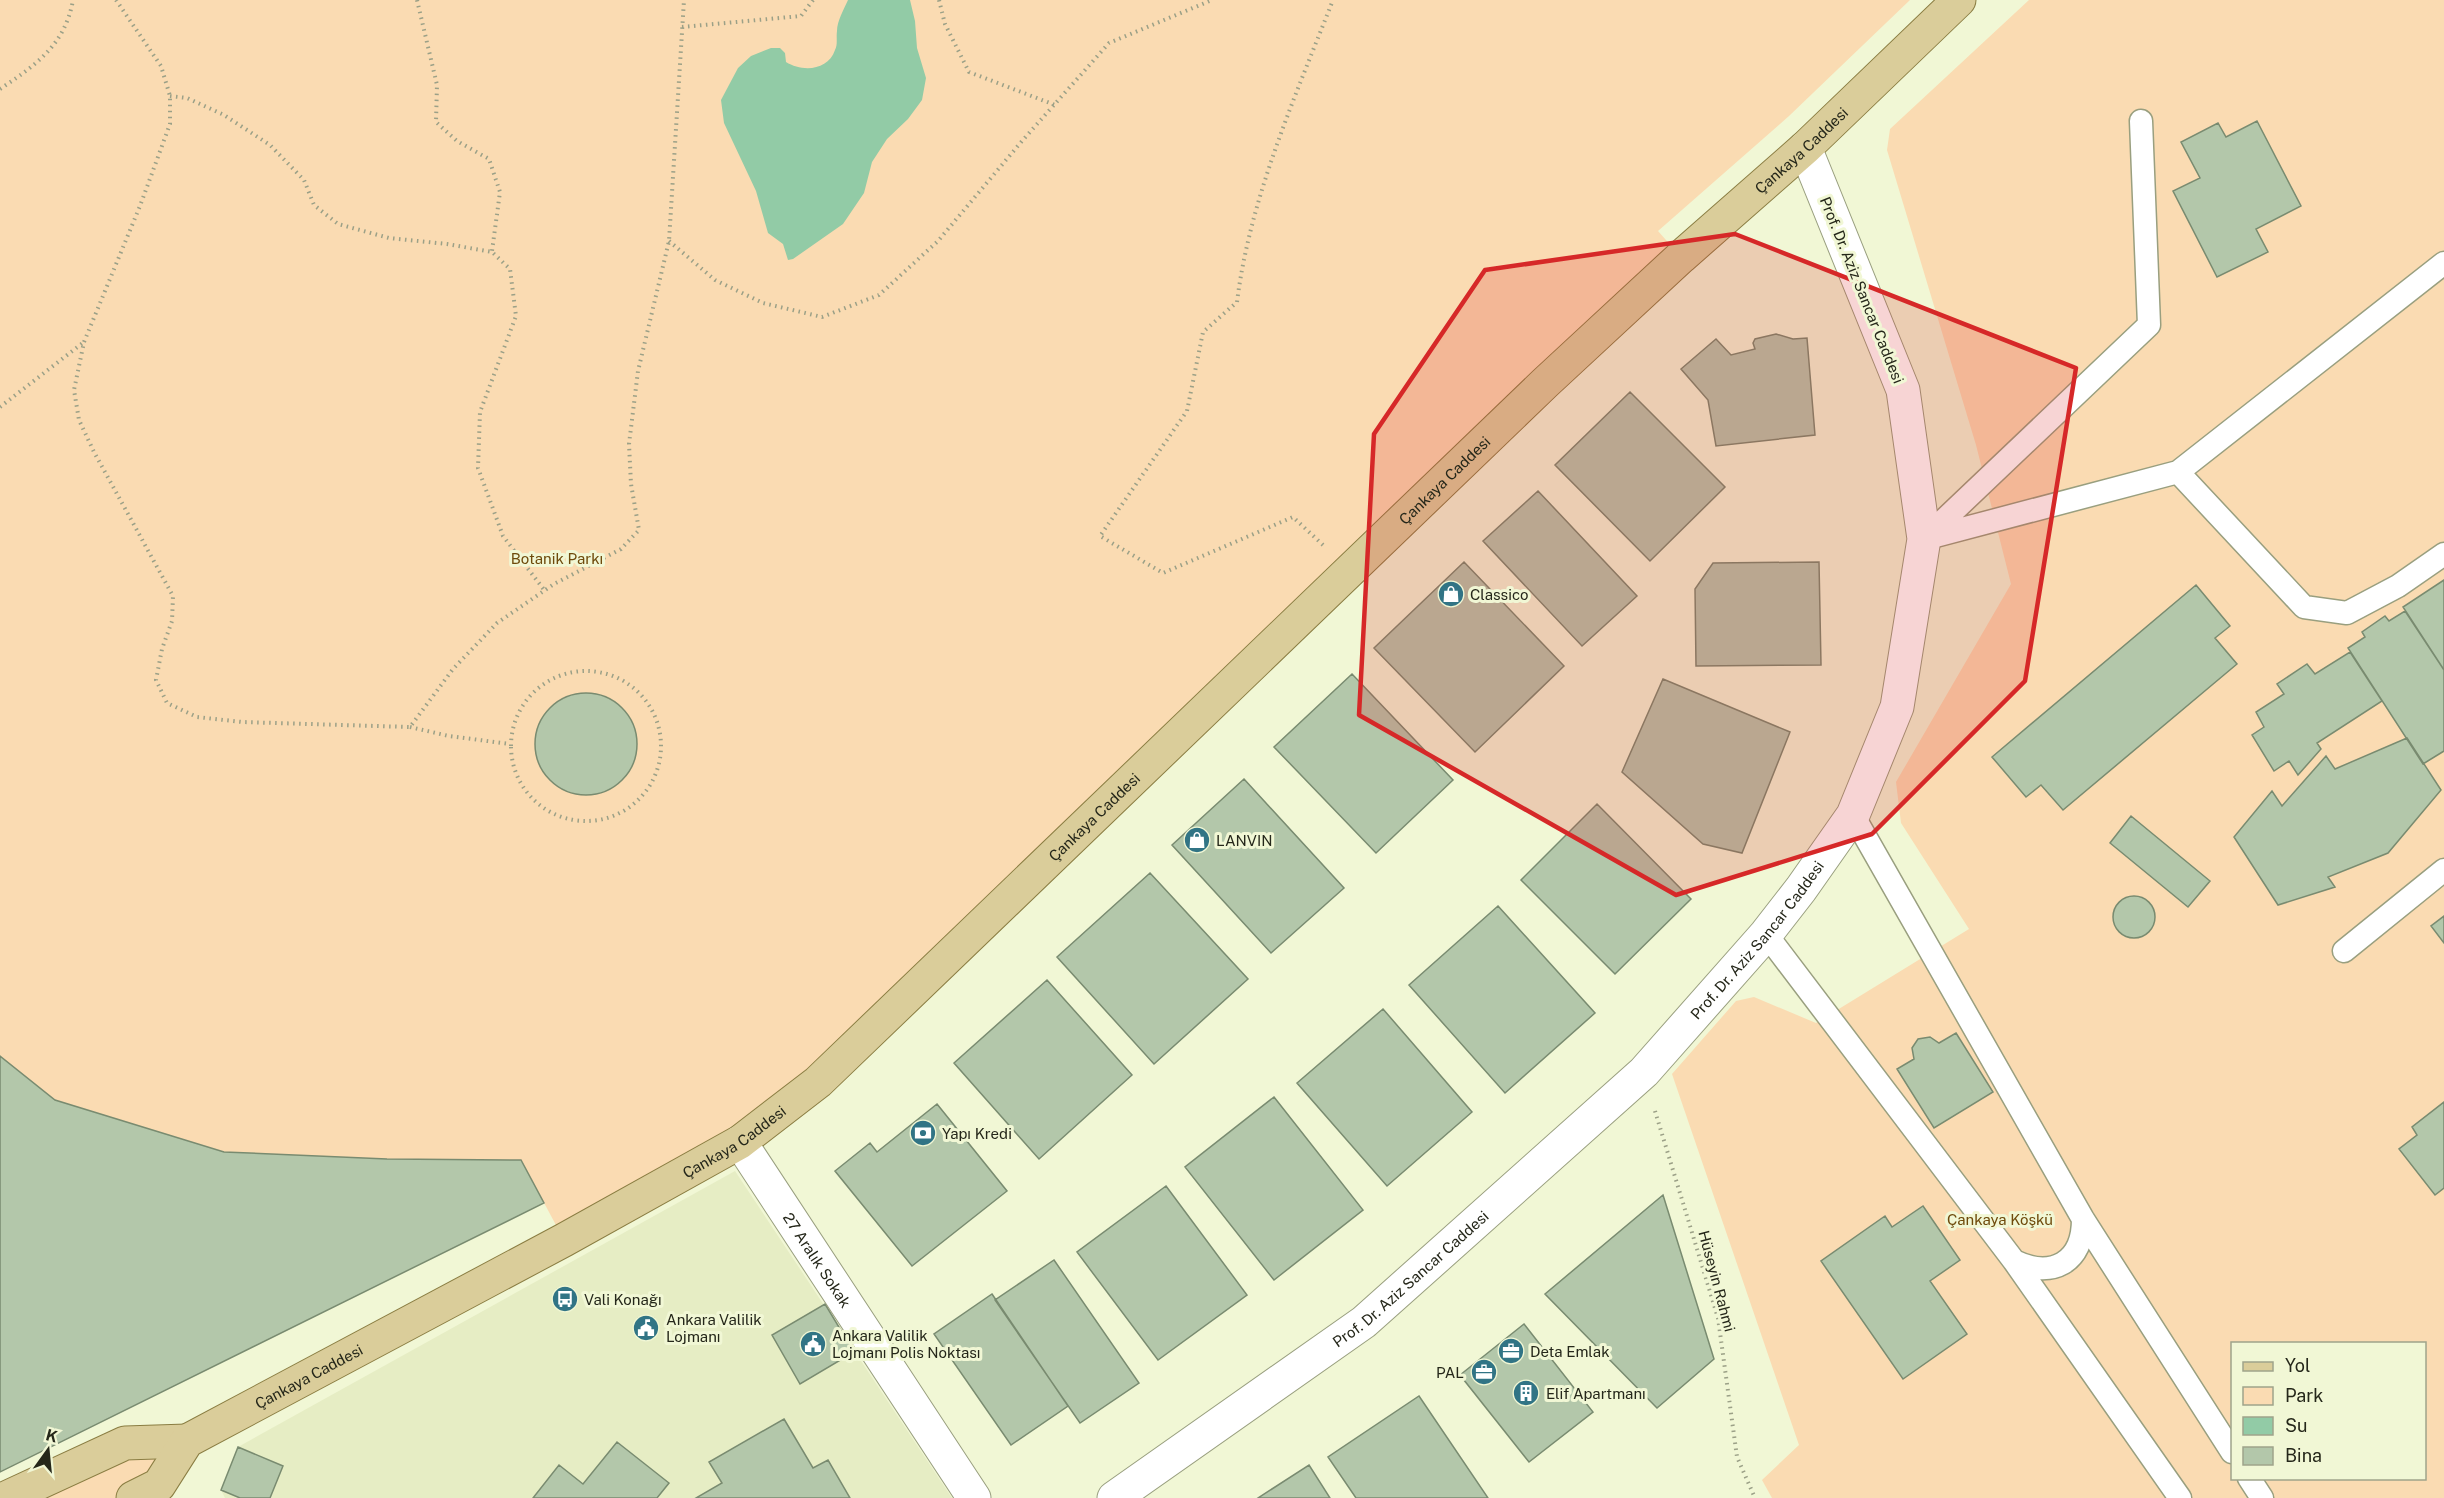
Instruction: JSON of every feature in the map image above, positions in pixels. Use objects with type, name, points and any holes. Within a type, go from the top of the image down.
[{"type":"main road","name":"Çankaya Caddesi","points":[[133,1498],[159,1485],[187,1441],[554,1245],[740,1142],[818,1082],[1554,375],[1805,148],[1959,0]]},
{"type":"main road","points":[[6,1498],[125,1443],[187,1441]]},
{"type":"street","name":"Prof. Dr. Aziz Sancar Caddesi","points":[[1114,1498],[1364,1322],[1644,1072],[1766,934],[1853,816],[1897,707],[1924,539],[1903,390],[1805,148]]},
{"type":"street","name":"27 Aralık Sokak","points":[[740,1142],[974,1498]]},
{"type":"lane","points":[[1924,539],[2149,325],[2141,121]]},
{"type":"lane","points":[[1924,539],[2178,472],[2444,263]]},
{"type":"lane","points":[[2178,472],[2304,607],[2347,614],[2398,586],[2444,554]]},
{"type":"lane","points":[[1853,816],[2083,1219],[2231,1450]]},
{"type":"lane","points":[[2344,951],[2444,870]]},
{"type":"lane","points":[[1766,934],[2014,1261],[2180,1498]]},
{"type":"lane","points":[[2014,1261],[2030,1268],[2047,1269],[2063,1264],[2075,1252],[2083,1236],[2083,1219]]},
{"type":"lane","points":[[2250,1480],[2262,1498]]},
{"type":"path","points":[[0,88],[46,56],[69,22],[73,0]]},
{"type":"path","points":[[116,0],[161,66],[170,96],[170,124],[140,206],[84,342],[74,390],[79,420],[94,452],[173,596],[172,621],[162,649],[156,680],[167,703],[197,717],[242,722],[410,727],[449,736],[510,744]]},
{"type":"path","points":[[417,0],[437,85],[436,122],[457,141],[489,159],[500,192],[492,252]]},
{"type":"path","points":[[410,727],[453,669],[497,623],[545,591],[621,549],[639,530],[631,484],[629,444],[638,371],[669,241],[684,0]]},
{"type":"path","points":[[682,27],[801,16],[813,0]]},
{"type":"path","points":[[939,0],[945,24],[969,72],[1055,105]]},
{"type":"path","points":[[669,241],[715,280],[763,303],[822,317],[879,295],[938,242],[1109,43],[1212,0]]},
{"type":"path","points":[[1333,0],[1273,160],[1242,261],[1237,302],[1203,332],[1187,411],[1100,536],[1162,573],[1293,517],[1351,569]]},
{"type":"path","points":[[170,96],[187,98],[224,115],[270,145],[304,180],[314,205],[338,224],[389,238],[447,244],[492,252],[510,269],[516,316],[480,412],[478,468],[503,536],[545,591]]},
{"type":"path","points":[[0,407],[84,342]]},
{"type":"path","points":[[572,671],[598,671],[623,679],[643,695],[657,717],[663,742],[660,767],[649,789],[632,807],[610,818],[587,822],[563,818],[541,807],[524,790],[513,768],[510,744],[515,719],[528,696],[548,680],[572,671]]},
{"type":"path","name":"Hüseyin Rahmi","points":[[1644,1072],[1718,1318],[1737,1457],[1755,1498]]},
{"type":"highlighted area","points":[[1735,234],[2076,368],[2025,681],[1872,834],[1676,895],[1359,715],[1374,434],[1485,270]]},
{"type":"shaded area","name":"Ankara Valilik Lojmanı","points":[[735,1171],[952,1498],[225,1498],[221,1490],[238,1447]]},
{"type":"green space","name":"Botanik Parkı","points":[[0,0],[1910,0],[1789,116],[1658,231],[1681,257],[818,1082],[564,1240],[521,1160],[387,1159],[224,1152],[55,1100],[0,1056]]},
{"type":"green space","name":"Çankaya Köşkü","points":[[2029,0],[2444,0],[2444,1498],[1772,1498],[1762,1480],[1799,1445],[1672,1074],[1736,1001],[1754,997],[1816,1023],[1969,929],[1901,823],[1896,782],[2011,584],[1976,445],[1887,150],[1890,129]]},
{"type":"green space","points":[[187,1441],[133,1498],[6,1498],[125,1443]]},
{"type":"water","points":[[848,0],[910,0],[915,21],[917,48],[926,78],[922,100],[908,119],[887,139],[872,162],[864,193],[843,224],[793,259],[788,260],[783,244],[768,233],[756,191],[724,123],[721,100],[738,68],[751,56],[771,48],[780,48],[785,53],[786,62],[799,67],[814,68],[827,62],[836,48],[838,23]]},
{"type":"building","points":[[2257,121],[2301,206],[2256,229],[2268,252],[2217,277],[2173,191],[2200,178],[2181,142],[2218,123],[2226,137]]},
{"type":"building","points":[[1776,334],[1793,339],[1807,338],[1815,435],[1716,446],[1708,400],[1681,369],[1716,339],[1731,355],[1755,349],[1753,343],[1755,339]]},
{"type":"building","points":[[1630,392],[1725,487],[1650,561],[1555,465]]},
{"type":"building","points":[[1538,491],[1637,596],[1582,646],[1483,541]]},
{"type":"building","points":[[1464,562],[1564,666],[1475,752],[1374,648]]},
{"type":"building","points":[[1819,562],[1821,665],[1696,666],[1695,589],[1713,563]]},
{"type":"building","points":[[2444,580],[2444,670],[2403,607]]},
{"type":"building","points":[[2196,585],[2230,626],[2215,638],[2237,664],[2063,810],[2041,785],[2026,797],[1992,757]]},
{"type":"building","points":[[2405,611],[2444,670],[2444,751],[2423,764],[2348,648],[2365,637],[2362,632],[2385,616],[2389,621]]},
{"type":"building","points":[[2350,652],[2382,701],[2317,743],[2321,749],[2298,775],[2289,761],[2274,771],[2252,735],[2264,727],[2256,712],[2284,694],[2277,684],[2307,664],[2315,674]]},
{"type":"building","points":[[1352,674],[1453,780],[1376,853],[1274,747]]},
{"type":"building","points":[[1663,679],[1790,732],[1742,853],[1703,844],[1622,772]]},
{"type":"building","points":[[586,693],[615,701],[629,715],[637,744],[629,773],[615,787],[586,795],[557,787],[543,773],[535,744],[543,715],[557,701]]},
{"type":"building","points":[[2407,738],[2441,790],[2388,853],[2328,877],[2335,887],[2278,905],[2234,837],[2272,791],[2282,806],[2326,756],[2335,769]]},
{"type":"building","points":[[1244,779],[1344,888],[1271,953],[1172,845]]},
{"type":"building","points":[[1597,804],[1691,899],[1615,974],[1521,880]]},
{"type":"building","points":[[2131,816],[2210,881],[2188,907],[2110,843]]},
{"type":"building","points":[[1150,873],[1248,979],[1154,1064],[1057,957]]},
{"type":"building","points":[[2134,896],[2149,902],[2155,917],[2149,932],[2134,938],[2119,932],[2113,917],[2119,902]]},
{"type":"building","points":[[1498,906],[1595,1013],[1505,1093],[1409,985]]},
{"type":"building","points":[[2444,916],[2444,943],[2431,926]]},
{"type":"building","points":[[1047,980],[1132,1075],[1039,1159],[954,1063]]},
{"type":"building","points":[[1383,1009],[1472,1112],[1387,1186],[1297,1083]]},
{"type":"building","points":[[1956,1033],[1993,1092],[1934,1128],[1897,1069],[1914,1059],[1912,1048],[1918,1039],[1930,1037],[1939,1043]]},
{"type":"building","points":[[0,1056],[55,1100],[224,1152],[387,1159],[521,1160],[544,1203],[0,1472]]},
{"type":"building","points":[[1274,1097],[1363,1210],[1274,1280],[1185,1167]]},
{"type":"building","points":[[2444,1102],[2444,1188],[2435,1195],[2399,1149],[2417,1135],[2412,1127]]},
{"type":"building","points":[[937,1104],[1007,1191],[912,1266],[835,1171],[870,1143],[877,1152]]},
{"type":"building","points":[[1166,1186],[1247,1295],[1158,1360],[1077,1252]]},
{"type":"building","points":[[1663,1195],[1714,1359],[1657,1408],[1545,1294]]},
{"type":"building","points":[[1923,1206],[1960,1260],[1930,1281],[1967,1334],[1903,1379],[1821,1261],[1885,1216],[1892,1227]]},
{"type":"building","points":[[1054,1260],[1139,1383],[1080,1423],[995,1300]]},
{"type":"building","points":[[992,1294],[1068,1406],[1011,1445],[934,1334]]},
{"type":"building","name":"Ankara Valilik Lojmanı Polis Noktası","points":[[825,1304],[854,1352],[800,1384],[772,1335]]},
{"type":"building","name":"Elif Apartmanı","points":[[1524,1324],[1593,1412],[1529,1462],[1460,1375]]},
{"type":"building","points":[[1419,1396],[1488,1498],[1356,1498],[1328,1457]]},
{"type":"building","points":[[784,1419],[813,1468],[828,1460],[850,1498],[696,1498],[722,1483],[709,1462]]},
{"type":"building","points":[[617,1442],[669,1483],[657,1498],[533,1498],[559,1465],[583,1484]]},
{"type":"building","points":[[238,1447],[283,1466],[270,1498],[240,1498],[221,1490]]},
{"type":"building","points":[[1309,1465],[1330,1498],[1258,1498]]},
{"type":"place","name":"Classico","points":[[1451,594]]},
{"type":"place","name":"LANVIN","points":[[1197,840]]},
{"type":"place","name":"Yapı Kredi","points":[[923,1133]]},
{"type":"place","name":"Vali Konağı","points":[[565,1299]]},
{"type":"place","name":"Ankara Valilik Lojmanı","points":[[646,1328]]},
{"type":"place","name":"Ankara Valilik Lojmanı Polis Noktası","points":[[813,1344]]},
{"type":"place","name":"Deta Emlak","points":[[1511,1351]]},
{"type":"place","name":"PAL","points":[[1484,1372]]},
{"type":"place","name":"Elif Apartmanı","points":[[1526,1393]]}]
